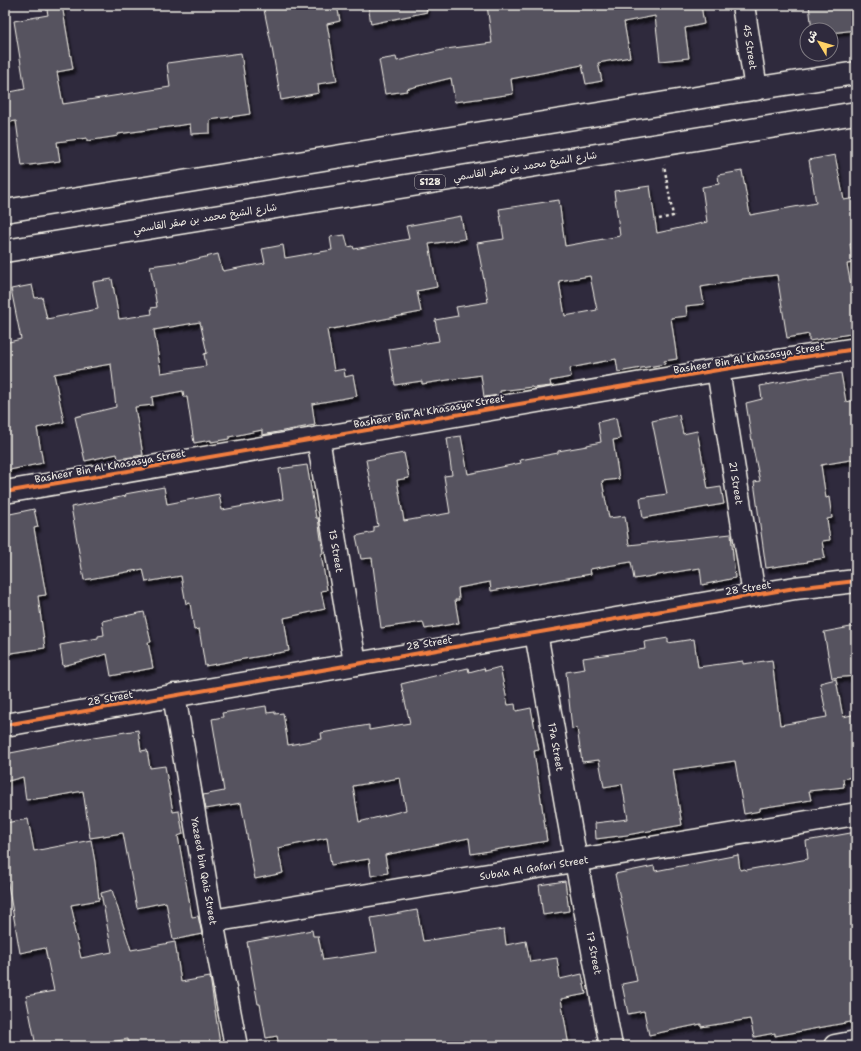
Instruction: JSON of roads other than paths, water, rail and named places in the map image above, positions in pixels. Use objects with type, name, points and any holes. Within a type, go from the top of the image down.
[{"type":"street","name":"45 Street","points":[[743,5],[756,89]]},
{"type":"street","points":[[5,210],[856,73]]},
{"type":"street","name":"شارع الشيخ محمد بن صقر القاسمي","points":[[5,251],[856,113]]},
{"type":"street","name":"Basheer Bin Al Khasasya Street","points":[[5,492],[718,370],[856,349]]},
{"type":"street","name":"21 Street","points":[[718,370],[754,595]]},
{"type":"street","name":"13 Street","points":[[318,438],[355,663]]},
{"type":"street","name":"28 Street","points":[[5,725],[355,663],[754,595],[809,586],[856,581]]},
{"type":"street","name":"17a Street","points":[[536,633],[576,861]]},
{"type":"street","name":"Yazeed bin Qais Street","points":[[174,695],[212,921],[236,1046]]},
{"type":"street","name":"Suba'a Al Gafari Street","points":[[212,921],[856,814]]},
{"type":"street","name":"17 Street","points":[[576,861],[611,1046]]},
{"type":"street","points":[[835,1046],[856,1042]]}]
